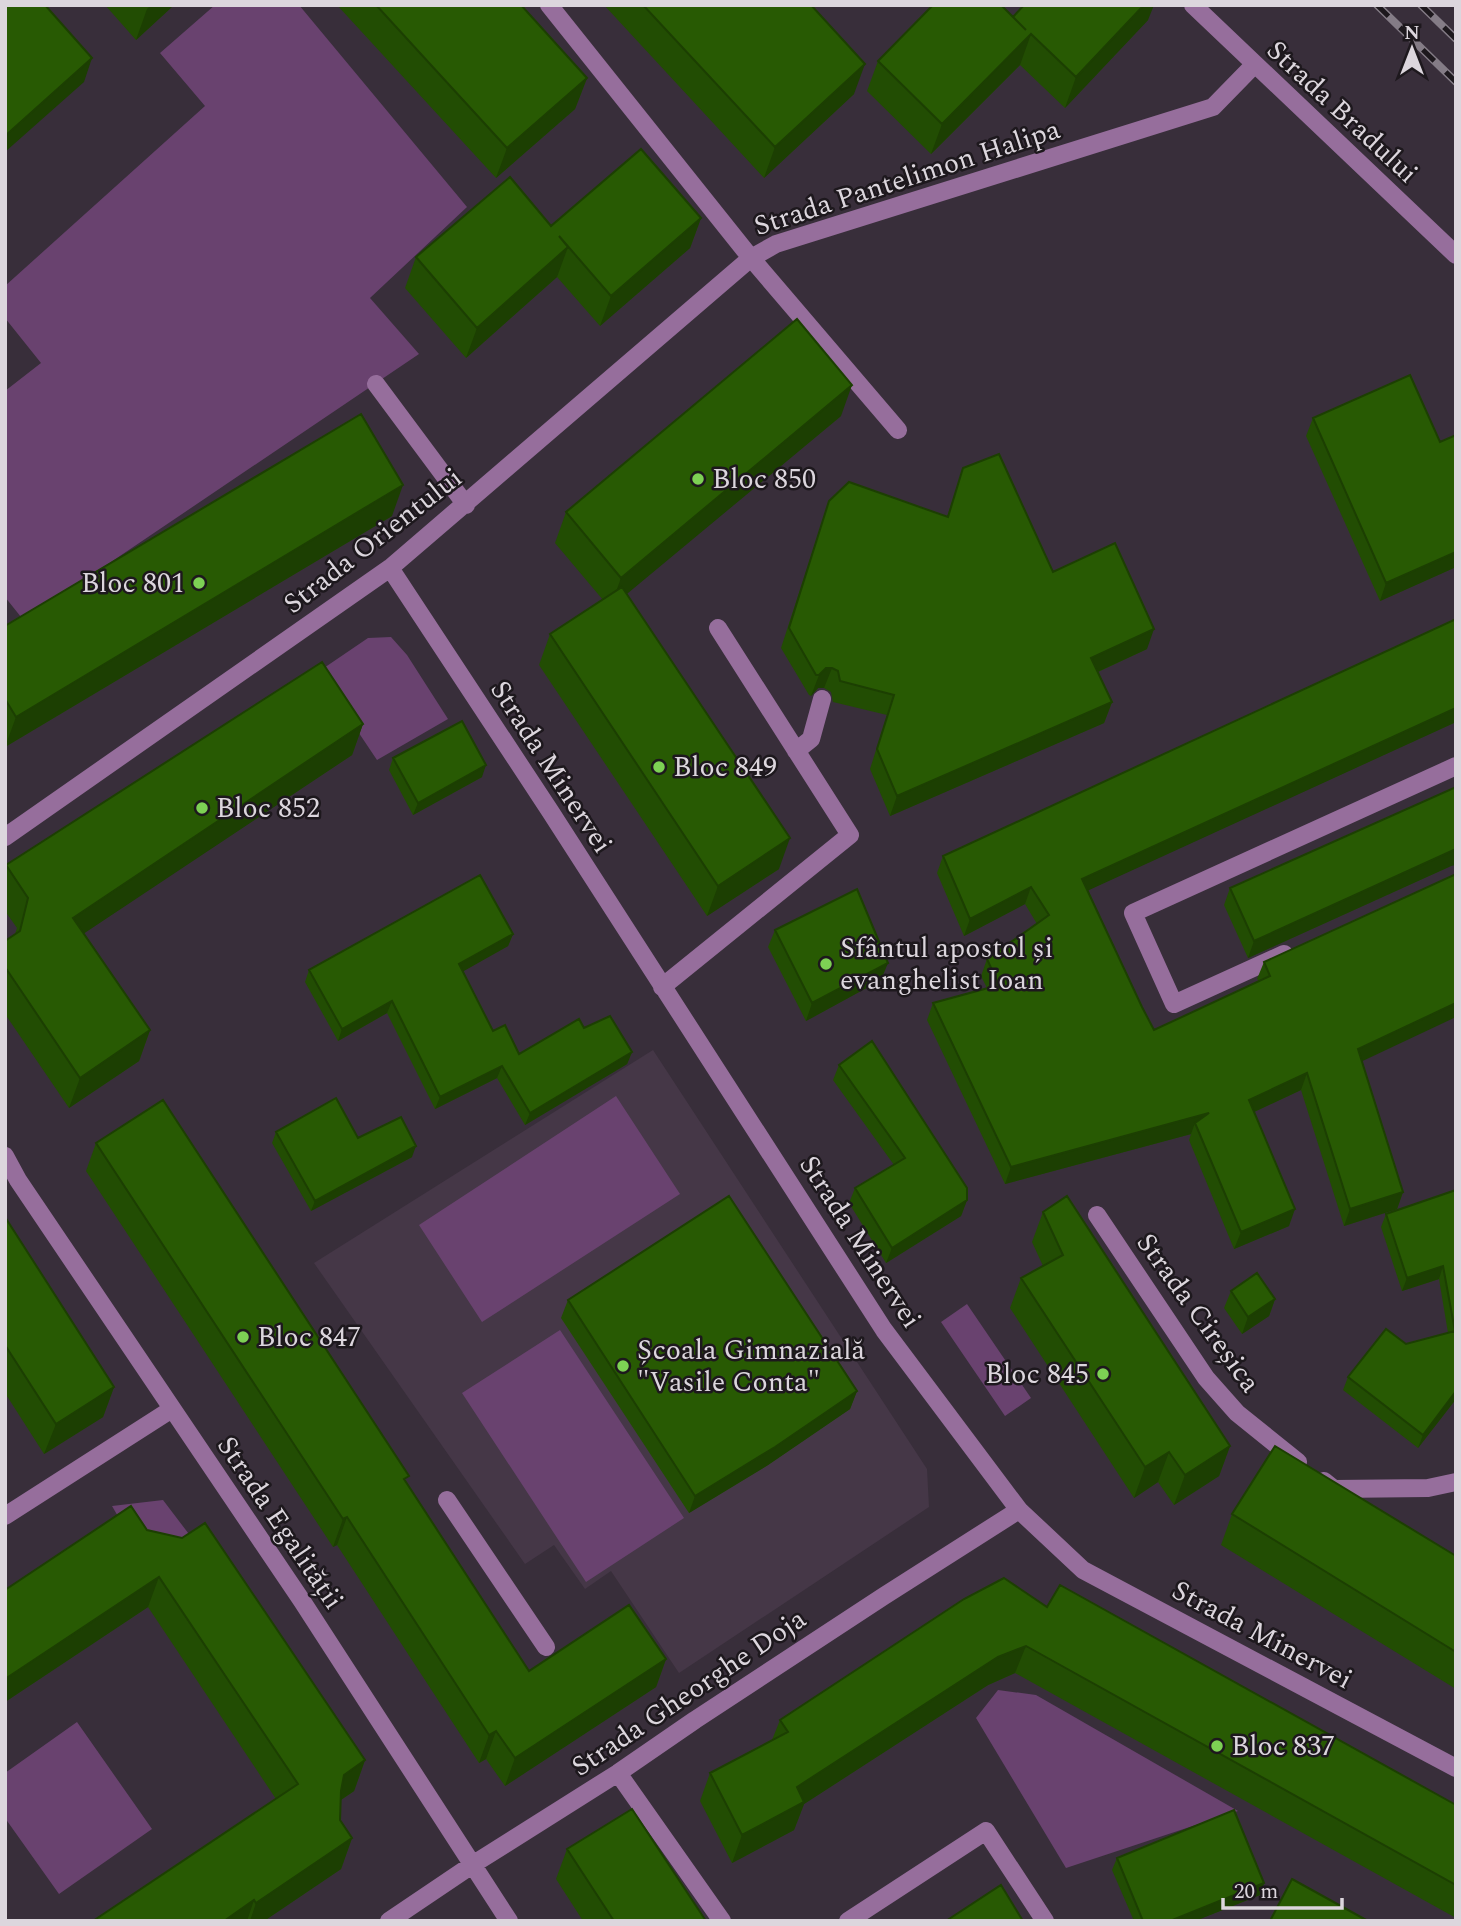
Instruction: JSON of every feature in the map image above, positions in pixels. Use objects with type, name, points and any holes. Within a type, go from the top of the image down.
[{"type":"street","name":"Strada Pantelimon Halipa","points":[[548,5],[751,258],[776,244],[1213,107],[1254,65]]},
{"type":"street","name":"Strada Bradului","points":[[1193,5],[1456,255]]},
{"type":"street","points":[[751,258],[898,430]]},
{"type":"street","name":"Strada Orientului","points":[[5,837],[390,568],[751,258]]},
{"type":"street","points":[[376,384],[466,505]]},
{"type":"street","name":"Strada Minervei","points":[[390,568],[884,1329],[1019,1510],[1083,1570],[1456,1768]]},
{"type":"street","points":[[662,987],[850,835],[718,628]]},
{"type":"street","points":[[796,751],[811,739],[822,699]]},
{"type":"street","points":[[1297,948],[1174,1004],[1133,913],[1456,766]]},
{"type":"street","name":"Strada Egalității","points":[[5,1156],[18,1180],[302,1601],[509,1921]]},
{"type":"street","name":"Strada Cireșica","points":[[1097,1215],[1206,1378],[1237,1413],[1334,1489],[1428,1488],[1456,1482]]},
{"type":"street","points":[[5,1516],[172,1409]]},
{"type":"street","points":[[447,1500],[546,1647]]},
{"type":"street","name":"Strada Gheorghe Doja","points":[[389,1921],[1019,1510]]},
{"type":"street","points":[[618,1773],[722,1921]]},
{"type":"street","points":[[848,1921],[986,1830],[1045,1921]]},
{"type":"shaded area","points":[[215,5],[299,5],[467,207],[370,298],[419,354],[111,562],[21,617],[5,597],[5,391],[41,363],[5,318],[5,286],[205,106],[160,53]]},
{"type":"shaded area","points":[[391,637],[407,655],[448,719],[377,760],[318,672],[368,638]]},
{"type":"shaded area","name":"Școala Gimnazială \"Vasile Conta\"","points":[[653,1050],[927,1469],[929,1507],[679,1673],[611,1571],[585,1589],[554,1545],[525,1564],[314,1263]]},
{"type":"shaded area","points":[[616,1096],[680,1194],[482,1322],[419,1225]]},
{"type":"shaded area","points":[[967,1304],[1031,1398],[1005,1416],[941,1322]]},
{"type":"shaded area","points":[[560,1330],[684,1518],[586,1582],[462,1393]]},
{"type":"shaded area","points":[[163,1500],[198,1546],[141,1556],[112,1506]]},
{"type":"shaded area","points":[[998,1690],[1036,1695],[1238,1811],[1066,1868],[976,1718]]},
{"type":"shaded area","points":[[77,1722],[152,1829],[59,1894],[5,1818],[5,1773]]},
{"type":"building","points":[[5,5],[45,5],[92,58],[5,136]]},
{"type":"building","points":[[376,5],[521,5],[587,78],[507,148]]},
{"type":"building","points":[[643,5],[811,5],[865,64],[775,147]]},
{"type":"building","points":[[933,5],[1001,5],[1013,17],[1024,5],[1144,5],[1076,77],[1031,34],[942,124],[878,61]]},
{"type":"building","points":[[641,149],[701,218],[611,296],[559,236],[568,247],[477,328],[416,257],[510,177],[551,226]]},
{"type":"building","name":"Bloc 850","points":[[797,319],[852,385],[621,578],[566,512]]},
{"type":"building","points":[[1410,375],[1440,442],[1456,435],[1456,552],[1386,583],[1313,418]]},
{"type":"building","name":"Bloc 801","points":[[361,414],[403,485],[16,717],[5,699],[5,626]]},
{"type":"building","points":[[999,454],[1053,572],[1115,543],[1154,629],[1091,658],[1112,702],[897,796],[877,749],[894,695],[840,681],[838,671],[832,668],[826,668],[816,675],[789,628],[829,501],[849,482],[948,517],[963,468]]},
{"type":"building","name":"Bloc 849","points":[[622,587],[790,838],[718,886],[550,634]]},
{"type":"building","points":[[1456,619],[1456,708],[1082,879],[1154,1030],[1270,976],[1264,962],[1456,874],[1456,1003],[1358,1049],[1403,1192],[1350,1209],[1307,1073],[1249,1100],[1295,1209],[1241,1232],[1195,1123],[1209,1113],[1011,1167],[933,1003],[999,985],[987,959],[1049,915],[1031,887],[970,919],[943,856]]},
{"type":"building","points":[[322,662],[363,724],[73,918],[150,1030],[80,1078],[5,967],[5,941],[20,931],[28,898],[6,865]]},
{"type":"building","points":[[462,721],[486,765],[418,803],[393,758]]},
{"type":"building","points":[[1456,787],[1456,849],[1254,941],[1230,888]]},
{"type":"building","points":[[480,875],[513,934],[459,964],[493,1031],[505,1025],[519,1054],[579,1019],[584,1028],[610,1016],[632,1052],[530,1113],[502,1066],[440,1097],[392,1001],[342,1029],[309,970]]},
{"type":"building","name":"Sfântul apostol și evanghelist Ioan","points":[[857,889],[888,963],[812,1003],[775,930]]},
{"type":"building","points":[[872,1041],[967,1188],[967,1200],[892,1248],[855,1188],[905,1158],[839,1065]]},
{"type":"building","points":[[336,1098],[358,1138],[401,1117],[416,1146],[315,1201],[276,1132]]},
{"type":"building","points":[[163,1100],[409,1476],[404,1479],[529,1671],[629,1605],[666,1659],[515,1758],[496,1731],[489,1735],[347,1517],[343,1519],[96,1143]]},
{"type":"building","points":[[1456,1190],[1456,1391],[1423,1435],[1348,1377],[1386,1329],[1406,1344],[1455,1331],[1443,1266],[1407,1278],[1386,1214]]},
{"type":"building","points":[[729,1196],[857,1391],[775,1447],[695,1496],[568,1300]]},
{"type":"building","points":[[1067,1196],[1230,1446],[1185,1475],[1169,1452],[1145,1467],[1021,1278],[1063,1255],[1043,1212]]},
{"type":"building","points":[[5,1217],[114,1387],[56,1424],[5,1345]]},
{"type":"building","points":[[1257,1273],[1275,1299],[1248,1317],[1231,1291]]},
{"type":"building","points":[[1275,1446],[1456,1556],[1456,1652],[1232,1514]]},
{"type":"building","points":[[131,1506],[147,1530],[182,1538],[205,1523],[365,1760],[344,1775],[341,1791],[340,1820],[352,1838],[256,1903],[254,1900],[224,1921],[93,1921],[298,1784],[159,1577],[5,1679],[5,1590]]},
{"type":"building","points":[[1004,1578],[1047,1607],[1060,1585],[1456,1805],[1456,1885],[1026,1646],[998,1657],[797,1787],[804,1802],[742,1835],[710,1773],[788,1732],[780,1720],[964,1599]]},
{"type":"building","points":[[632,1809],[706,1921],[614,1921],[567,1849]]},
{"type":"building","points":[[1234,1810],[1264,1883],[1170,1921],[1143,1921],[1117,1858]]},
{"type":"building","points":[[1292,1879],[1368,1921],[1270,1921]]},
{"type":"building","points":[[1001,1885],[1023,1921],[946,1921]]},
{"type":"railway","points":[[1377,5],[1456,82]]},
{"type":"railway","points":[[1421,5],[1456,39]]},
{"type":"place","name":"Bloc 850","points":[[698,479]]},
{"type":"place","name":"Bloc 801","points":[[199,583]]},
{"type":"place","name":"Bloc 849","points":[[659,767]]},
{"type":"place","name":"Bloc 852","points":[[202,808]]},
{"type":"place","name":"Sfântul apostol și evanghelist Ioan","points":[[826,964]]},
{"type":"place","name":"Bloc 847","points":[[243,1337]]},
{"type":"place","name":"Școala Gimnazială \"Vasile Conta\"","points":[[623,1366]]},
{"type":"place","name":"Bloc 845","points":[[1103,1374]]},
{"type":"place","name":"Bloc 837","points":[[1217,1746]]}]
